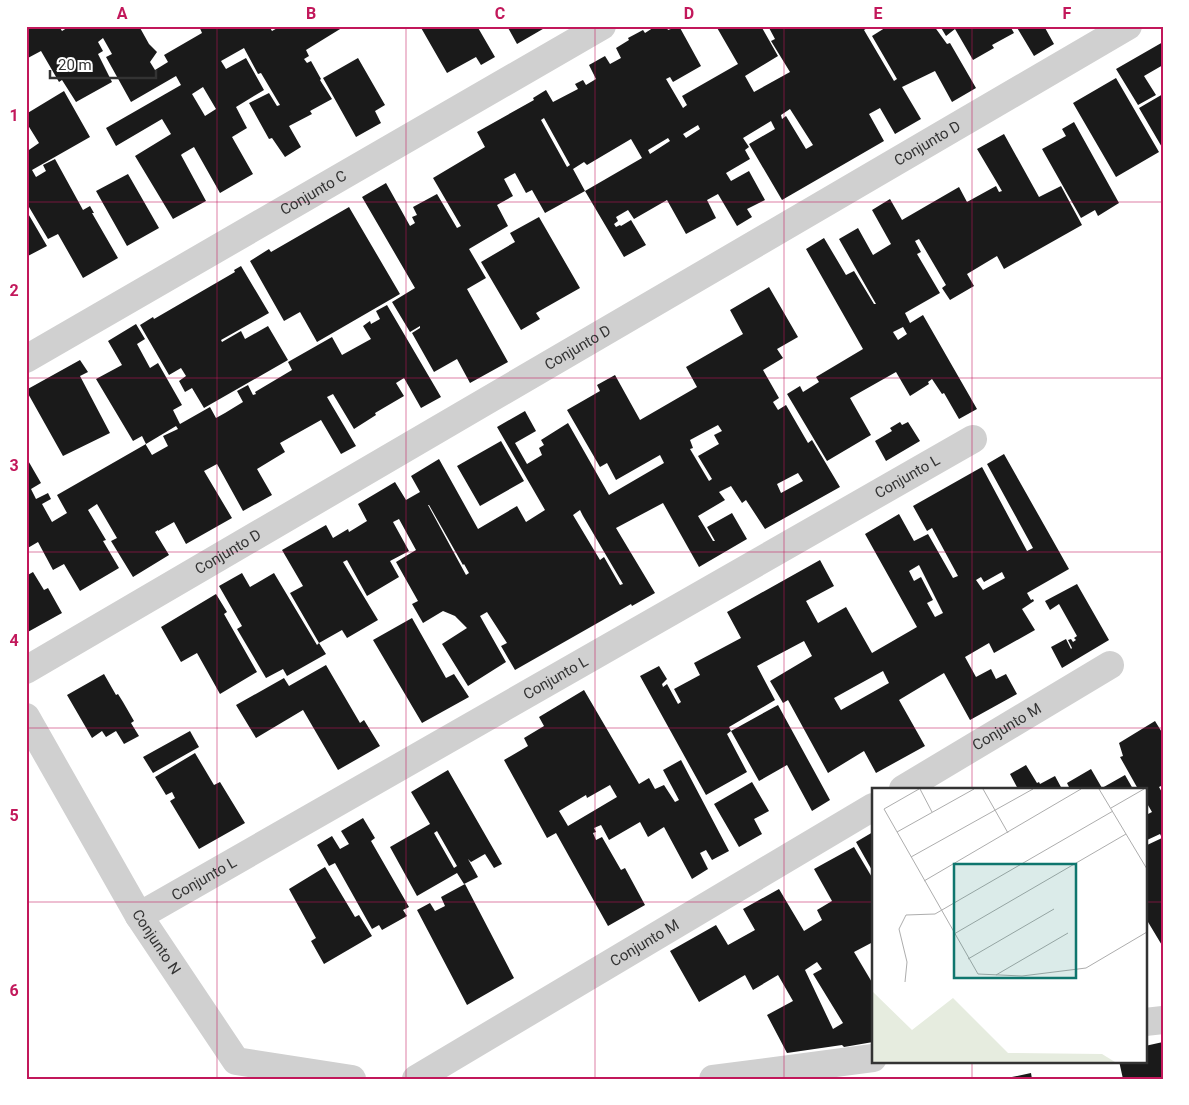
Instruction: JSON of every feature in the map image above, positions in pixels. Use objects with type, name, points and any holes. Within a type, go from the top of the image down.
[{"type":"street","name":"Conjunto C","points":[[26,359],[602,26]]},
{"type":"street","name":"Conjunto D","points":[[26,670],[1128,26]]},
{"type":"street","name":"Conjunto L","points":[[139,916],[973,439]]},
{"type":"street","name":"Conjunto M","points":[[905,788],[1110,665]]},
{"type":"street","name":"Conjunto N","points":[[26,717],[139,916],[236,1061],[352,1079]]},
{"type":"street","name":"Conjunto M","points":[[416,1079],[872,808]]},
{"type":"street","points":[[1146,1022],[1163,1020]]},
{"type":"street","points":[[713,1079],[872,1058]]},
{"type":"building","points":[[26,26],[59,26],[62,31],[70,26],[139,26],[149,44],[157,52],[150,62],[155,70],[168,62],[164,55],[202,33],[199,26],[269,26],[272,31],[281,26],[345,26],[306,50],[309,56],[304,59],[307,63],[311,61],[332,99],[310,111],[312,114],[289,126],[301,147],[285,157],[272,138],[269,139],[249,103],[269,93],[277,106],[280,105],[261,73],[258,74],[244,48],[221,61],[226,69],[246,58],[264,90],[236,107],[247,128],[232,137],[253,174],[220,193],[194,147],[181,155],[206,201],[173,219],[135,156],[171,134],[162,119],[116,146],[106,128],[181,85],[176,76],[131,102],[106,57],[112,54],[103,38],[98,42],[103,51],[98,54],[112,82],[76,102],[62,80],[59,82],[41,51],[26,59]],"holes":[[[203,87],[216,109],[205,116],[192,94]]]},
{"type":"building","points":[[420,26],[477,26],[495,57],[481,65],[476,57],[447,73]]},
{"type":"building","points":[[507,26],[548,26],[517,44]]},
{"type":"building","points":[[656,26],[666,26],[668,30],[679,26],[701,66],[673,82],[670,77],[666,79],[683,108],[687,105],[682,96],[738,64],[716,26],[761,26],[778,56],[745,76],[754,92],[790,72],[771,41],[775,39],[768,26],[866,26],[867,28],[864,30],[894,81],[897,79],[872,36],[888,26],[934,26],[947,44],[950,43],[976,88],[952,102],[935,71],[902,87],[921,119],[895,134],[880,108],[869,114],[884,141],[782,200],[749,144],[775,129],[771,121],[743,138],[749,147],[745,150],[750,159],[726,173],[731,181],[749,171],[765,200],[747,209],[752,217],[737,226],[718,194],[707,200],[716,218],[686,234],[667,200],[634,219],[628,210],[616,217],[618,221],[614,224],[616,227],[621,226],[631,220],[646,245],[624,257],[585,191],[545,213],[532,190],[526,193],[515,173],[504,179],[513,196],[497,205],[508,226],[469,249],[486,278],[467,289],[508,362],[470,383],[457,359],[434,372],[412,333],[420,328],[420,326],[410,332],[392,302],[415,288],[362,197],[386,183],[410,226],[415,223],[412,217],[417,215],[413,207],[437,194],[457,228],[461,226],[433,178],[485,147],[477,132],[534,100],[533,98],[546,90],[553,102],[578,89],[575,84],[583,80],[586,85],[596,79],[589,65],[605,56],[610,64],[621,58],[616,48],[629,40],[628,38],[643,30],[645,33]],"holes":[[[790,109],[813,145],[806,149],[786,116],[782,119],[781,115]],[[544,118],[570,165],[567,167],[541,120]],[[698,125],[700,129],[686,138],[683,134]],[[668,138],[670,141],[650,154],[648,150]],[[631,139],[642,158],[585,191],[573,169],[584,162],[587,165]]]},
{"type":"building","points":[[940,26],[1010,26],[1014,33],[992,45],[994,48],[973,60],[955,29],[946,36]]},
{"type":"building","points":[[1016,26],[1044,26],[1054,44],[1034,56]]},
{"type":"building","points":[[1163,42],[1163,65],[1144,76],[1156,95],[1138,105],[1116,69]]},
{"type":"building","points":[[358,58],[385,105],[375,111],[381,123],[356,137],[323,78]]},
{"type":"building","points":[[1116,78],[1159,152],[1116,177],[1073,103]]},
{"type":"building","points":[[64,91],[90,137],[32,170],[36,177],[46,171],[43,165],[55,159],[83,210],[90,206],[94,213],[92,213],[118,258],[83,278],[58,234],[48,239],[26,202],[26,152],[39,143],[26,122],[26,114]]},
{"type":"building","points":[[1163,94],[1163,149],[1139,108]]},
{"type":"building","points":[[1074,122],[1119,203],[1098,216],[1095,210],[1081,218],[1042,149],[1066,136],[1062,129]]},
{"type":"building","points":[[1004,134],[1039,197],[1061,186],[1082,225],[1004,269],[997,256],[967,274],[974,286],[950,300],[942,288],[946,285],[919,239],[915,241],[921,252],[917,254],[940,293],[905,313],[910,323],[923,315],[977,409],[959,419],[944,393],[942,394],[932,379],[928,382],[929,384],[910,396],[896,372],[850,398],[871,435],[827,461],[787,394],[800,386],[803,392],[819,382],[816,377],[863,349],[806,249],[824,238],[846,275],[854,271],[874,304],[876,304],[839,239],[858,228],[873,255],[891,244],[872,210],[890,199],[902,220],[959,187],[967,202],[996,186],[999,192],[1002,191],[977,149]],"holes":[[[903,327],[907,334],[898,340],[893,332]]]},
{"type":"building","points":[[128,174],[159,228],[127,246],[96,191]]},
{"type":"building","points":[[349,207],[400,294],[317,342],[300,312],[284,321],[250,261],[269,249],[271,252]]},
{"type":"building","points":[[26,210],[47,246],[26,257]]},
{"type":"building","points":[[539,217],[580,288],[536,313],[540,319],[521,330],[481,262],[515,242],[510,233]]},
{"type":"building","points":[[241,266],[269,313],[221,340],[222,342],[241,331],[245,339],[268,326],[288,360],[204,408],[192,388],[185,392],[179,381],[186,376],[181,368],[169,375],[140,325],[153,317],[154,319],[235,272],[234,270]]},
{"type":"building","points":[[769,287],[798,337],[777,349],[783,358],[763,370],[779,398],[773,402],[778,410],[786,405],[808,443],[812,440],[840,487],[765,529],[746,500],[742,503],[731,486],[719,492],[725,500],[698,516],[713,541],[715,541],[707,527],[732,513],[747,539],[699,567],[663,503],[616,528],[655,593],[632,606],[631,604],[515,670],[501,646],[507,643],[487,612],[480,616],[506,662],[468,686],[442,644],[467,628],[455,616],[443,611],[423,623],[412,604],[418,601],[396,562],[416,550],[399,519],[393,522],[409,551],[390,561],[399,577],[367,596],[347,560],[343,562],[378,620],[347,638],[342,630],[319,643],[290,593],[303,586],[282,550],[326,525],[333,538],[348,529],[349,532],[367,521],[358,504],[395,482],[406,500],[420,492],[411,476],[439,459],[478,529],[517,506],[526,522],[545,510],[497,427],[525,411],[536,431],[515,443],[527,464],[542,455],[539,448],[544,445],[541,440],[568,423],[609,495],[664,463],[660,455],[616,480],[607,463],[600,467],[567,410],[600,391],[597,385],[615,375],[640,420],[697,387],[686,367],[743,334],[730,310]],"holes":[[[718,425],[722,431],[714,435],[719,444],[698,456],[712,479],[709,481],[690,449],[693,448],[690,440]],[[798,473],[803,481],[781,493],[777,484]],[[428,505],[469,573],[466,575]],[[580,510],[623,584],[620,585],[604,557],[600,560],[573,515]]]},
{"type":"building","points":[[387,305],[441,397],[421,408],[404,378],[396,383],[404,396],[375,413],[376,415],[354,429],[333,394],[327,397],[356,446],[341,454],[321,420],[280,443],[285,452],[257,469],[272,495],[243,511],[217,464],[204,471],[232,518],[186,544],[174,522],[158,530],[155,532],[169,555],[133,577],[111,541],[117,538],[97,504],[88,510],[106,540],[103,541],[119,568],[80,591],[64,564],[53,570],[38,542],[26,549],[26,457],[41,483],[31,489],[36,499],[48,493],[51,499],[42,504],[52,522],[67,513],[57,495],[146,444],[142,436],[133,441],[96,379],[122,365],[108,341],[136,324],[145,339],[137,344],[150,368],[158,363],[182,405],[173,410],[180,424],[210,407],[216,418],[225,413],[243,402],[237,391],[248,385],[253,395],[256,394],[255,392],[292,370],[288,362],[332,337],[342,355],[371,339],[363,326],[370,321],[371,324],[380,319],[376,311]],"holes":[[[176,426],[178,429],[163,436],[168,446],[152,455],[146,444]]]},
{"type":"building","points":[[80,360],[88,372],[80,376],[110,433],[63,456],[26,390]]},
{"type":"building","points":[[900,422],[902,425],[908,422],[920,441],[886,461],[875,441],[892,431],[890,428]]},
{"type":"building","points":[[501,441],[524,481],[480,506],[457,466]]},
{"type":"building","points":[[1004,454],[1069,569],[1027,593],[1031,600],[1033,599],[1034,601],[1022,609],[1035,630],[994,653],[989,643],[965,657],[976,677],[991,669],[996,679],[1006,674],[1017,694],[970,720],[944,673],[899,700],[925,746],[876,773],[864,751],[828,773],[788,700],[783,703],[770,681],[812,656],[804,641],[757,666],[775,700],[729,727],[731,731],[727,734],[747,772],[706,795],[640,676],[659,666],[667,679],[662,684],[663,687],[667,684],[678,704],[681,702],[674,689],[700,675],[694,663],[741,638],[727,612],[820,560],[834,586],[806,601],[818,623],[846,607],[872,653],[917,627],[865,534],[899,514],[914,541],[928,534],[953,578],[958,576],[932,528],[927,531],[913,506],[982,467],[1027,551],[1033,548],[987,464]],"holes":[[[919,565],[943,613],[935,617],[927,603],[933,600],[921,577],[914,581],[909,571]],[[1002,572],[1005,578],[983,590],[976,580],[981,577],[984,582]],[[883,671],[889,683],[841,710],[834,698]]]},
{"type":"building","points":[[33,572],[44,590],[48,588],[62,613],[26,633],[26,576]]},
{"type":"building","points":[[242,573],[250,587],[274,573],[317,645],[319,643],[326,654],[287,676],[283,669],[266,678],[237,629],[242,626],[219,586]]},
{"type":"building","points":[[1077,584],[1109,640],[1062,668],[1051,647],[1066,639],[1071,649],[1068,640],[1071,639],[1073,642],[1077,636],[1059,604],[1050,610],[1045,601]]},
{"type":"building","points":[[216,594],[227,612],[224,614],[257,672],[220,694],[197,653],[181,662],[161,627]]},
{"type":"building","points":[[412,618],[446,678],[454,674],[469,697],[422,723],[373,640]]},
{"type":"building","points":[[326,665],[360,723],[364,720],[380,746],[338,770],[303,710],[256,738],[236,705],[284,678],[289,686]]},
{"type":"building","points":[[104,674],[134,721],[131,723],[139,736],[124,744],[116,731],[106,737],[102,731],[92,738],[67,695]]},
{"type":"building","points":[[584,690],[639,784],[649,778],[655,789],[664,785],[675,802],[679,800],[663,770],[681,760],[729,851],[712,860],[706,850],[700,853],[708,869],[692,879],[664,827],[648,837],[640,822],[609,840],[601,825],[594,828],[596,832],[593,833],[596,840],[602,837],[621,870],[625,868],[645,905],[608,926],[556,833],[547,838],[504,760],[528,746],[524,738],[544,726],[539,717]],"holes":[[[610,785],[617,797],[568,826],[559,811],[586,795],[587,798]]]},
{"type":"building","points":[[778,705],[830,800],[812,811],[787,765],[759,781],[731,731]]},
{"type":"building","points":[[1155,721],[1163,734],[1163,785],[1159,787],[1163,794],[1163,947],[1146,919],[1146,846],[1162,838],[1160,834],[1146,841],[1146,811],[1148,814],[1152,812],[1146,802],[1146,788],[1137,788],[1120,757],[1123,756],[1119,743]]},
{"type":"building","points":[[190,731],[199,747],[153,773],[143,757]]},
{"type":"building","points":[[195,753],[214,785],[220,782],[245,823],[199,849],[170,801],[175,798],[172,792],[166,795],[155,777]]},
{"type":"building","points":[[1026,765],[1037,783],[1039,782],[1040,784],[1055,776],[1061,788],[1017,788],[1010,774]]},
{"type":"building","points":[[1091,769],[1102,788],[1070,788],[1067,783]]},
{"type":"building","points":[[448,770],[502,864],[494,868],[485,854],[471,862],[468,859],[478,877],[464,884],[457,873],[417,896],[390,847],[430,824],[411,792]],"holes":[[[437,831],[457,866],[454,868],[434,833]]]},
{"type":"building","points":[[1125,775],[1132,788],[1102,788]]},
{"type":"building","points":[[752,782],[769,811],[754,819],[762,834],[739,847],[714,804]]},
{"type":"building","points":[[363,818],[375,838],[371,841],[409,907],[403,910],[407,916],[382,930],[379,925],[372,929],[335,863],[329,866],[317,845],[332,836],[340,849],[349,844],[341,831]]},
{"type":"building","points":[[872,833],[872,870],[856,842]]},
{"type":"building","points":[[854,847],[872,877],[872,943],[854,952],[872,982],[872,1042],[787,1053],[767,1015],[793,1001],[778,975],[753,990],[745,975],[699,1002],[670,951],[716,925],[728,945],[755,930],[743,909],[779,889],[804,931],[822,920],[817,910],[832,901],[814,869]],"holes":[[[817,962],[822,969],[813,974],[843,1023],[833,1029],[805,970]]]},
{"type":"building","points":[[325,867],[355,917],[359,915],[372,936],[324,964],[311,941],[316,938],[289,889]]},
{"type":"building","points":[[465,884],[514,978],[467,1005],[417,910],[430,903],[435,911],[445,906],[441,897]]},
{"type":"building","points":[[1163,1042],[1163,1079],[1123,1079],[1119,1062],[1146,1062],[1146,1046]]},
{"type":"building","points":[[1031,1073],[1032,1079],[1007,1078]]}]
